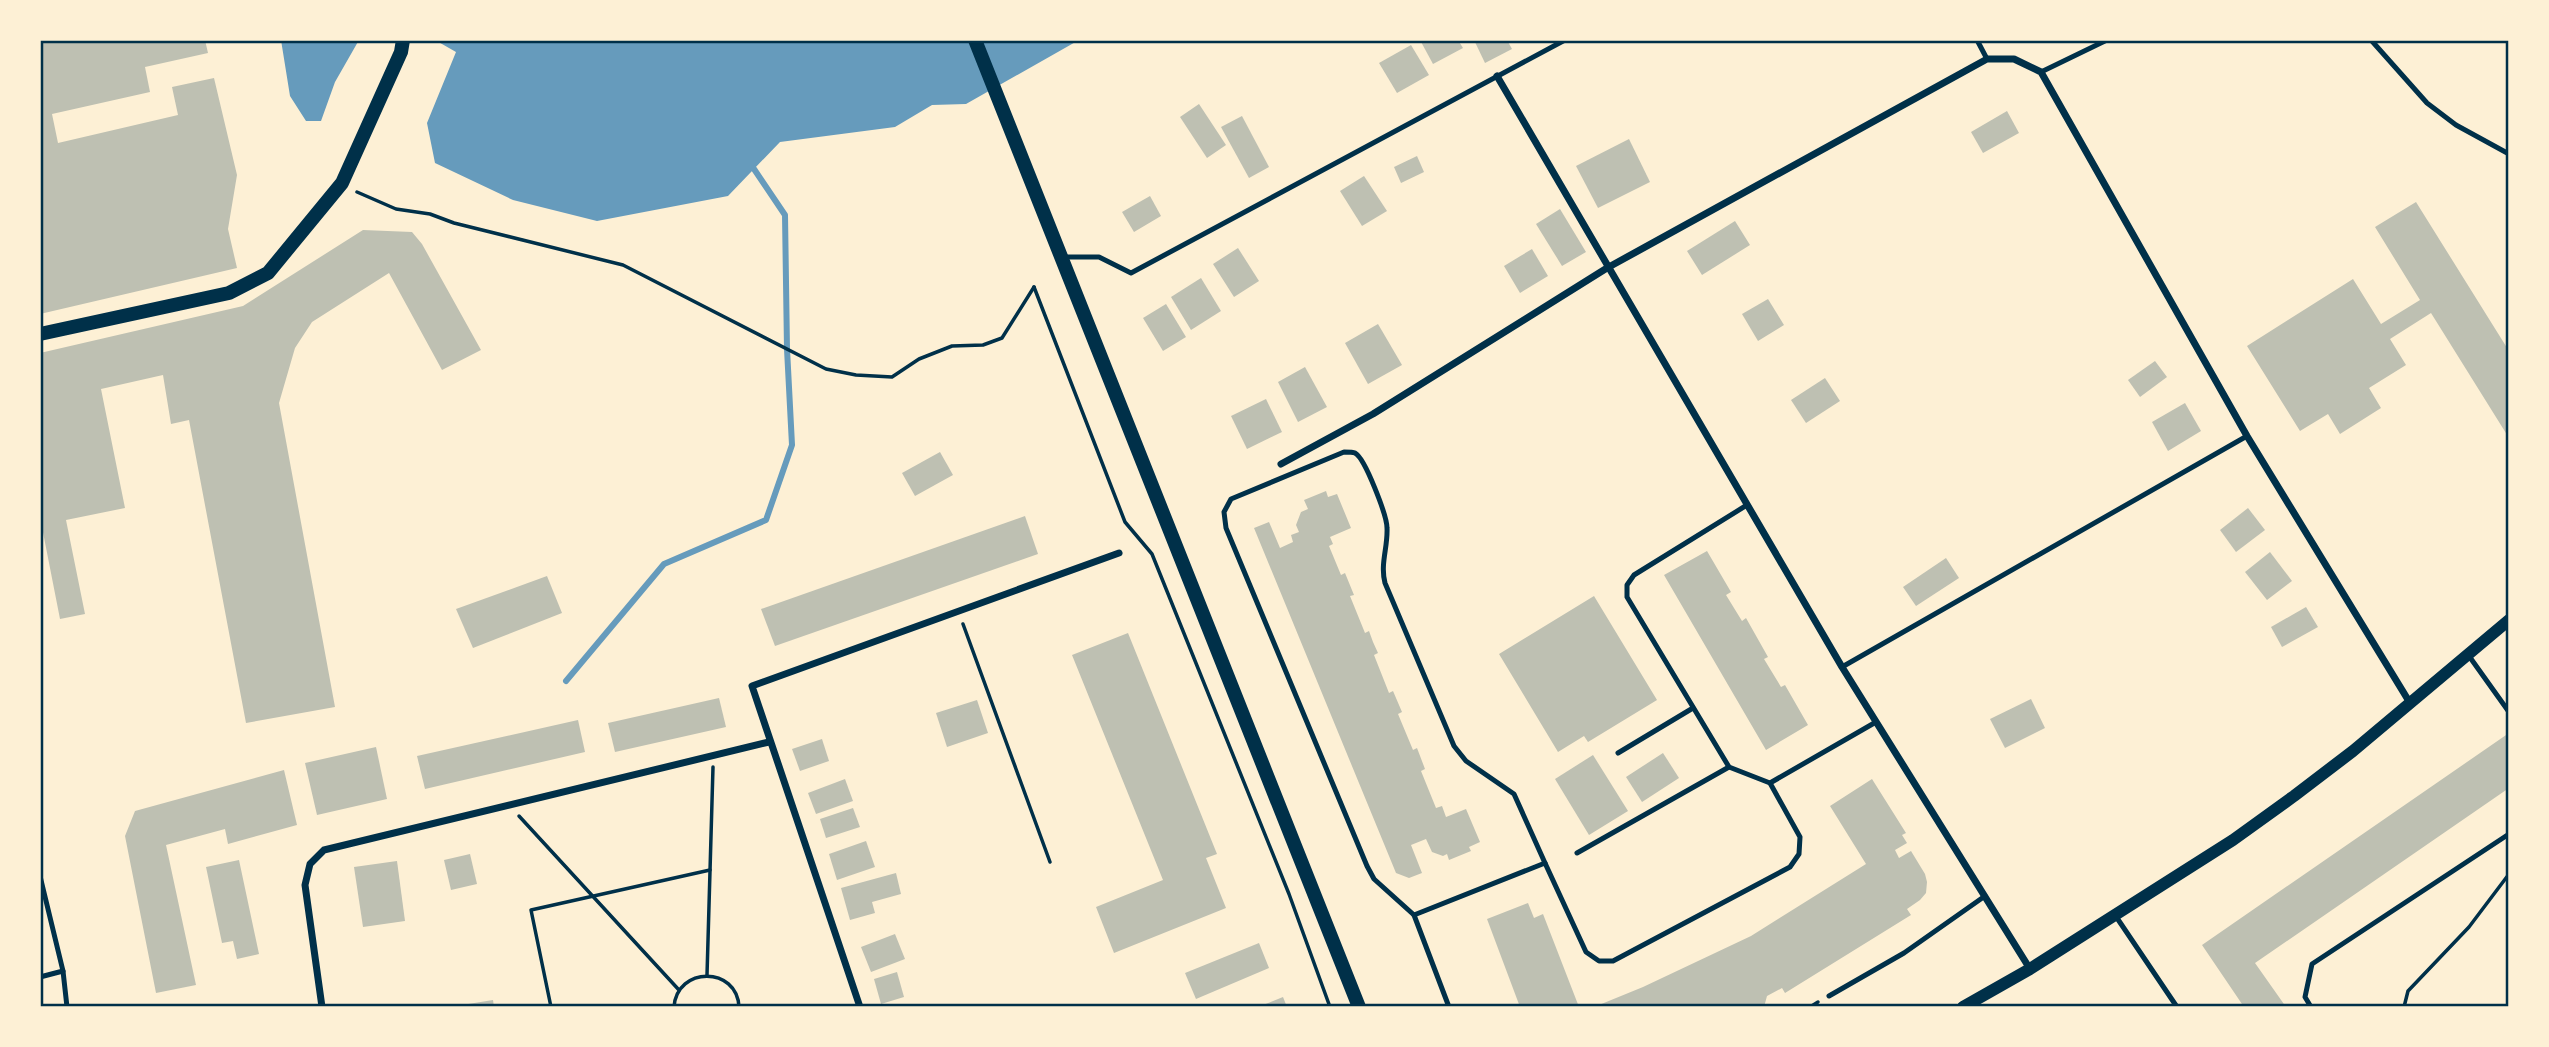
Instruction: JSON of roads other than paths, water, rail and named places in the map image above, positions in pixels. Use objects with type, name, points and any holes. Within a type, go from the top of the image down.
[{"type":"main road","points":[[975,40],[1359,1007]]},
{"type":"main road","points":[[40,334],[229,293],[268,273],[342,183],[402,46]]},
{"type":"street","points":[[1282,464],[1373,414],[1607,268],[1987,59],[2014,59],[2041,72],[2247,436],[2410,702]]},
{"type":"street","points":[[1497,76],[1842,667],[2030,968]]},
{"type":"street","points":[[860,1007],[752,686],[1119,553]]},
{"type":"street","points":[[1963,1007],[2233,840],[2294,796],[2509,620]]},
{"type":"street","points":[[322,1007],[305,885],[310,864],[324,850],[769,742]]},
{"type":"lane","points":[[1062,257],[1099,257],[1131,273],[1565,40]]},
{"type":"lane","points":[[1977,40],[1987,59]]},
{"type":"lane","points":[[2041,72],[2107,40]]},
{"type":"lane","points":[[2371,40],[2427,103],[2456,125],[2509,154]]},
{"type":"lane","points":[[1842,667],[2247,436]]},
{"type":"lane","points":[[1449,1007],[1414,915],[1374,879],[1367,866],[1226,528],[1224,512],[1231,499],[1344,452],[1354,452],[1362,459],[1385,516],[1385,583],[1454,746],[1466,761],[1514,794],[1586,952],[1599,961],[1613,961],[1790,867],[1799,855],[1800,837],[1770,783],[1729,767],[1628,597],[1627,585],[1634,575],[1747,505]]},
{"type":"lane","points":[[2468,653],[2509,712]]},
{"type":"lane","points":[[1618,753],[1693,708]]},
{"type":"lane","points":[[1770,783],[1876,722]]},
{"type":"lane","points":[[1577,853],[1729,767]]},
{"type":"lane","points":[[2312,1007],[2305,997],[2312,964],[2509,834]]},
{"type":"lane","points":[[1414,915],[1545,863]]},
{"type":"lane","points":[[40,876],[63,971],[67,1007]]},
{"type":"lane","points":[[1829,996],[1903,953],[1985,896]]},
{"type":"lane","points":[[2115,915],[2177,1007]]},
{"type":"lane","points":[[40,977],[63,971]]},
{"type":"water","points":[[281,40],[359,40],[335,82],[321,121],[306,121],[290,96]]},
{"type":"water","points":[[435,40],[1079,40],[966,104],[932,105],[895,127],[780,142],[728,196],[597,221],[513,200],[435,163],[427,123],[456,52]]},
{"type":"waterway","points":[[566,681],[664,564],[766,520],[792,445],[785,215],[754,169]]}]
